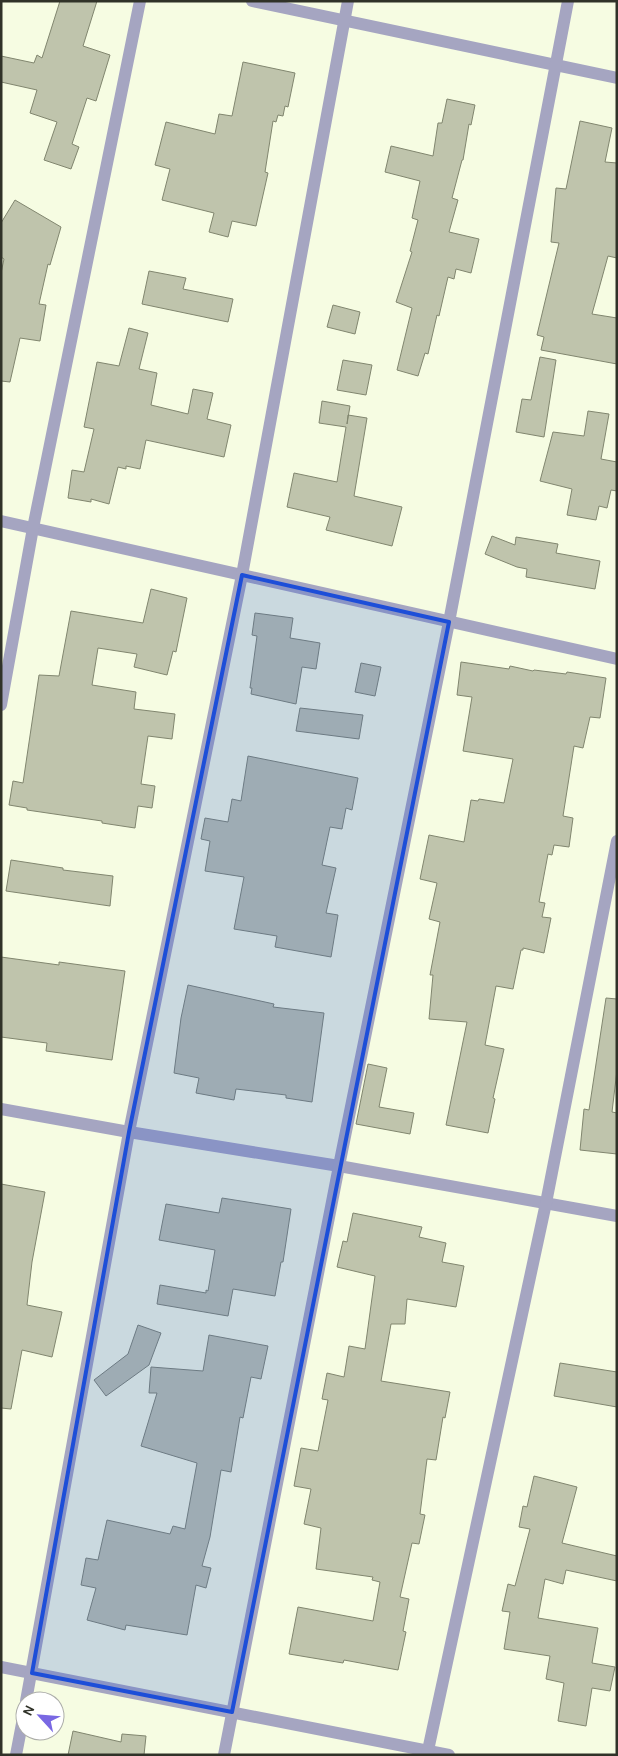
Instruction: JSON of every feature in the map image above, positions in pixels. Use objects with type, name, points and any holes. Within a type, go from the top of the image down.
[{"type":"street","points":[[1,705],[33,528],[140,1]]},
{"type":"street","points":[[252,1],[617,78]]},
{"type":"street","points":[[28,1691],[128,1132],[242,575],[348,1]]},
{"type":"street","points":[[224,1755],[448,622],[568,1]]},
{"type":"street","points":[[1,521],[617,659]]},
{"type":"street","points":[[427,1753],[546,1203],[617,841]]},
{"type":"street","points":[[1,1109],[128,1132],[339,1166],[617,1216]]},
{"type":"street","points":[[1,1666],[427,1753],[449,1755]]},
{"type":"street","points":[[16,1755],[19,1741]]},
{"type":"highlighted area","points":[[242,575],[449,622],[232,1712],[32,1673],[129,1132]]},
{"type":"building","points":[[60,1],[97,1],[83,46],[110,55],[96,101],[87,98],[72,144],[79,147],[71,169],[44,160],[57,122],[30,113],[37,90],[1,82],[1,56],[34,63],[37,55],[42,58]]},
{"type":"building","points":[[243,62],[295,73],[288,107],[285,106],[283,116],[278,115],[276,122],[273,121],[265,172],[268,173],[256,226],[232,221],[228,237],[209,232],[214,213],[162,200],[170,169],[155,165],[166,122],[215,134],[219,114],[232,116]]},
{"type":"building","points":[[447,99],[475,105],[471,125],[469,124],[463,160],[452,198],[458,200],[449,232],[479,239],[471,273],[456,269],[454,279],[448,277],[428,354],[425,353],[418,376],[397,370],[412,308],[396,302],[412,252],[410,251],[418,220],[412,218],[420,181],[385,172],[391,146],[433,156],[438,123],[442,123]]},
{"type":"building","points":[[580,121],[612,128],[605,162],[617,163],[617,258],[608,256],[592,314],[617,318],[617,364],[541,350],[544,337],[537,335],[559,243],[551,242],[556,188],[566,189]]},
{"type":"building","points":[[15,200],[61,227],[50,265],[48,264],[39,304],[46,305],[40,341],[20,338],[10,382],[1,381],[1,273],[4,259],[1,257],[1,223]]},
{"type":"building","points":[[149,271],[186,278],[183,289],[233,299],[228,322],[142,304]]},
{"type":"building","points":[[333,305],[360,312],[355,334],[327,327]]},
{"type":"building","points":[[129,328],[148,333],[139,369],[157,373],[151,405],[188,414],[193,389],[213,393],[207,419],[231,425],[224,457],[146,440],[140,469],[126,466],[126,469],[118,467],[109,504],[91,499],[91,502],[68,498],[72,470],[84,472],[94,429],[84,427],[97,362],[119,366]]},
{"type":"building","points":[[540,357],[556,360],[544,437],[516,432],[522,399],[531,400]]},
{"type":"building","points":[[343,360],[372,365],[366,395],[337,390]]},
{"type":"building","points":[[322,401],[350,406],[348,415],[367,418],[354,496],[402,507],[392,546],[326,530],[330,517],[287,507],[294,473],[337,482],[346,427],[319,423]]},
{"type":"building","points":[[588,411],[609,414],[601,459],[617,462],[617,491],[611,490],[607,508],[599,506],[596,520],[567,515],[572,489],[540,481],[553,432],[584,436]]},
{"type":"building","points":[[492,536],[515,545],[516,537],[558,544],[556,553],[600,561],[595,589],[526,577],[527,569],[485,554]]},
{"type":"building","points":[[151,589],[187,598],[176,652],[173,651],[167,675],[134,667],[137,654],[98,648],[92,685],[136,692],[134,709],[175,714],[172,739],[148,736],[141,784],[155,786],[152,808],[138,806],[135,828],[27,810],[27,808],[9,805],[13,781],[23,783],[39,675],[59,676],[71,611],[143,623]]},
{"type":"building","points":[[255,613],[293,618],[290,638],[320,643],[316,669],[302,667],[296,704],[251,694],[252,688],[250,688],[257,636],[252,635]]},
{"type":"building","points":[[461,662],[509,669],[510,666],[533,671],[566,674],[567,672],[606,678],[600,718],[590,717],[583,748],[574,746],[563,816],[573,818],[569,847],[554,845],[552,855],[548,854],[539,902],[545,903],[542,917],[551,918],[544,953],[523,948],[513,989],[496,986],[485,1045],[504,1049],[493,1098],[495,1099],[488,1133],[446,1125],[467,1022],[429,1019],[433,975],[430,975],[440,922],[429,919],[437,883],[420,879],[429,835],[464,842],[471,800],[478,801],[479,799],[504,803],[513,759],[463,751],[472,697],[457,695]]},
{"type":"building","points":[[361,663],[381,667],[375,696],[355,692]]},
{"type":"building","points":[[300,708],[363,715],[359,739],[296,731]]},
{"type":"building","points":[[248,756],[358,778],[352,810],[346,808],[342,829],[330,827],[322,865],[336,868],[326,913],[338,915],[331,957],[275,947],[277,936],[234,929],[244,877],[205,871],[210,841],[201,839],[205,818],[228,822],[232,799],[241,801]]},
{"type":"building","points":[[11,860],[63,868],[63,870],[113,876],[110,906],[6,891]]},
{"type":"building","points":[[1,957],[59,965],[59,962],[125,971],[112,1060],[46,1051],[47,1043],[1,1037]]},
{"type":"building","points":[[188,985],[274,1004],[273,1007],[324,1013],[312,1102],[286,1098],[286,1095],[236,1089],[234,1100],[196,1093],[199,1078],[174,1073],[181,1018]]},
{"type":"building","points":[[606,998],[617,999],[617,1070],[612,1112],[617,1113],[617,1154],[580,1150],[584,1109],[589,1110]]},
{"type":"building","points":[[368,1064],[387,1068],[379,1107],[414,1113],[410,1134],[356,1124]]},
{"type":"building","points":[[1,1184],[45,1192],[32,1262],[27,1305],[62,1312],[52,1357],[22,1350],[11,1409],[1,1408]]},
{"type":"building","points":[[222,1198],[291,1209],[283,1262],[281,1262],[275,1296],[233,1289],[228,1316],[157,1304],[160,1285],[206,1293],[206,1290],[208,1291],[215,1250],[159,1240],[166,1204],[219,1213]]},
{"type":"building","points":[[353,1213],[422,1227],[419,1237],[446,1243],[442,1262],[464,1266],[456,1307],[407,1299],[405,1324],[391,1324],[381,1381],[450,1392],[445,1418],[443,1417],[436,1460],[427,1459],[420,1514],[425,1515],[419,1544],[412,1543],[400,1597],[409,1599],[403,1631],[406,1632],[398,1670],[344,1660],[343,1663],[289,1654],[298,1607],[373,1621],[380,1582],[372,1580],[373,1577],[316,1569],[321,1528],[304,1524],[311,1489],[294,1486],[301,1448],[318,1451],[328,1400],[322,1399],[327,1373],[344,1377],[349,1346],[365,1349],[375,1276],[337,1267],[343,1241],[347,1242]]},
{"type":"building","points":[[138,1325],[161,1333],[149,1365],[106,1396],[94,1380],[128,1354]]},
{"type":"building","points":[[209,1335],[268,1346],[261,1379],[251,1377],[243,1418],[240,1417],[231,1472],[221,1470],[210,1537],[202,1566],[211,1568],[206,1588],[196,1585],[187,1635],[126,1625],[125,1630],[87,1620],[96,1588],[81,1585],[86,1558],[98,1560],[107,1520],[170,1534],[173,1526],[185,1529],[197,1463],[141,1446],[157,1393],[149,1393],[151,1367],[203,1371]]},
{"type":"building","points":[[560,1363],[617,1372],[617,1407],[554,1396]]},
{"type":"building","points":[[534,1476],[577,1487],[562,1543],[617,1556],[617,1581],[566,1570],[563,1584],[545,1579],[538,1618],[598,1628],[592,1663],[615,1667],[610,1691],[592,1688],[586,1726],[558,1721],[564,1683],[546,1679],[550,1656],[504,1649],[510,1612],[502,1611],[508,1584],[515,1586],[530,1529],[519,1527],[523,1506],[527,1507]]},
{"type":"building","points":[[73,1731],[121,1742],[122,1734],[146,1736],[144,1755],[68,1755]]}]
